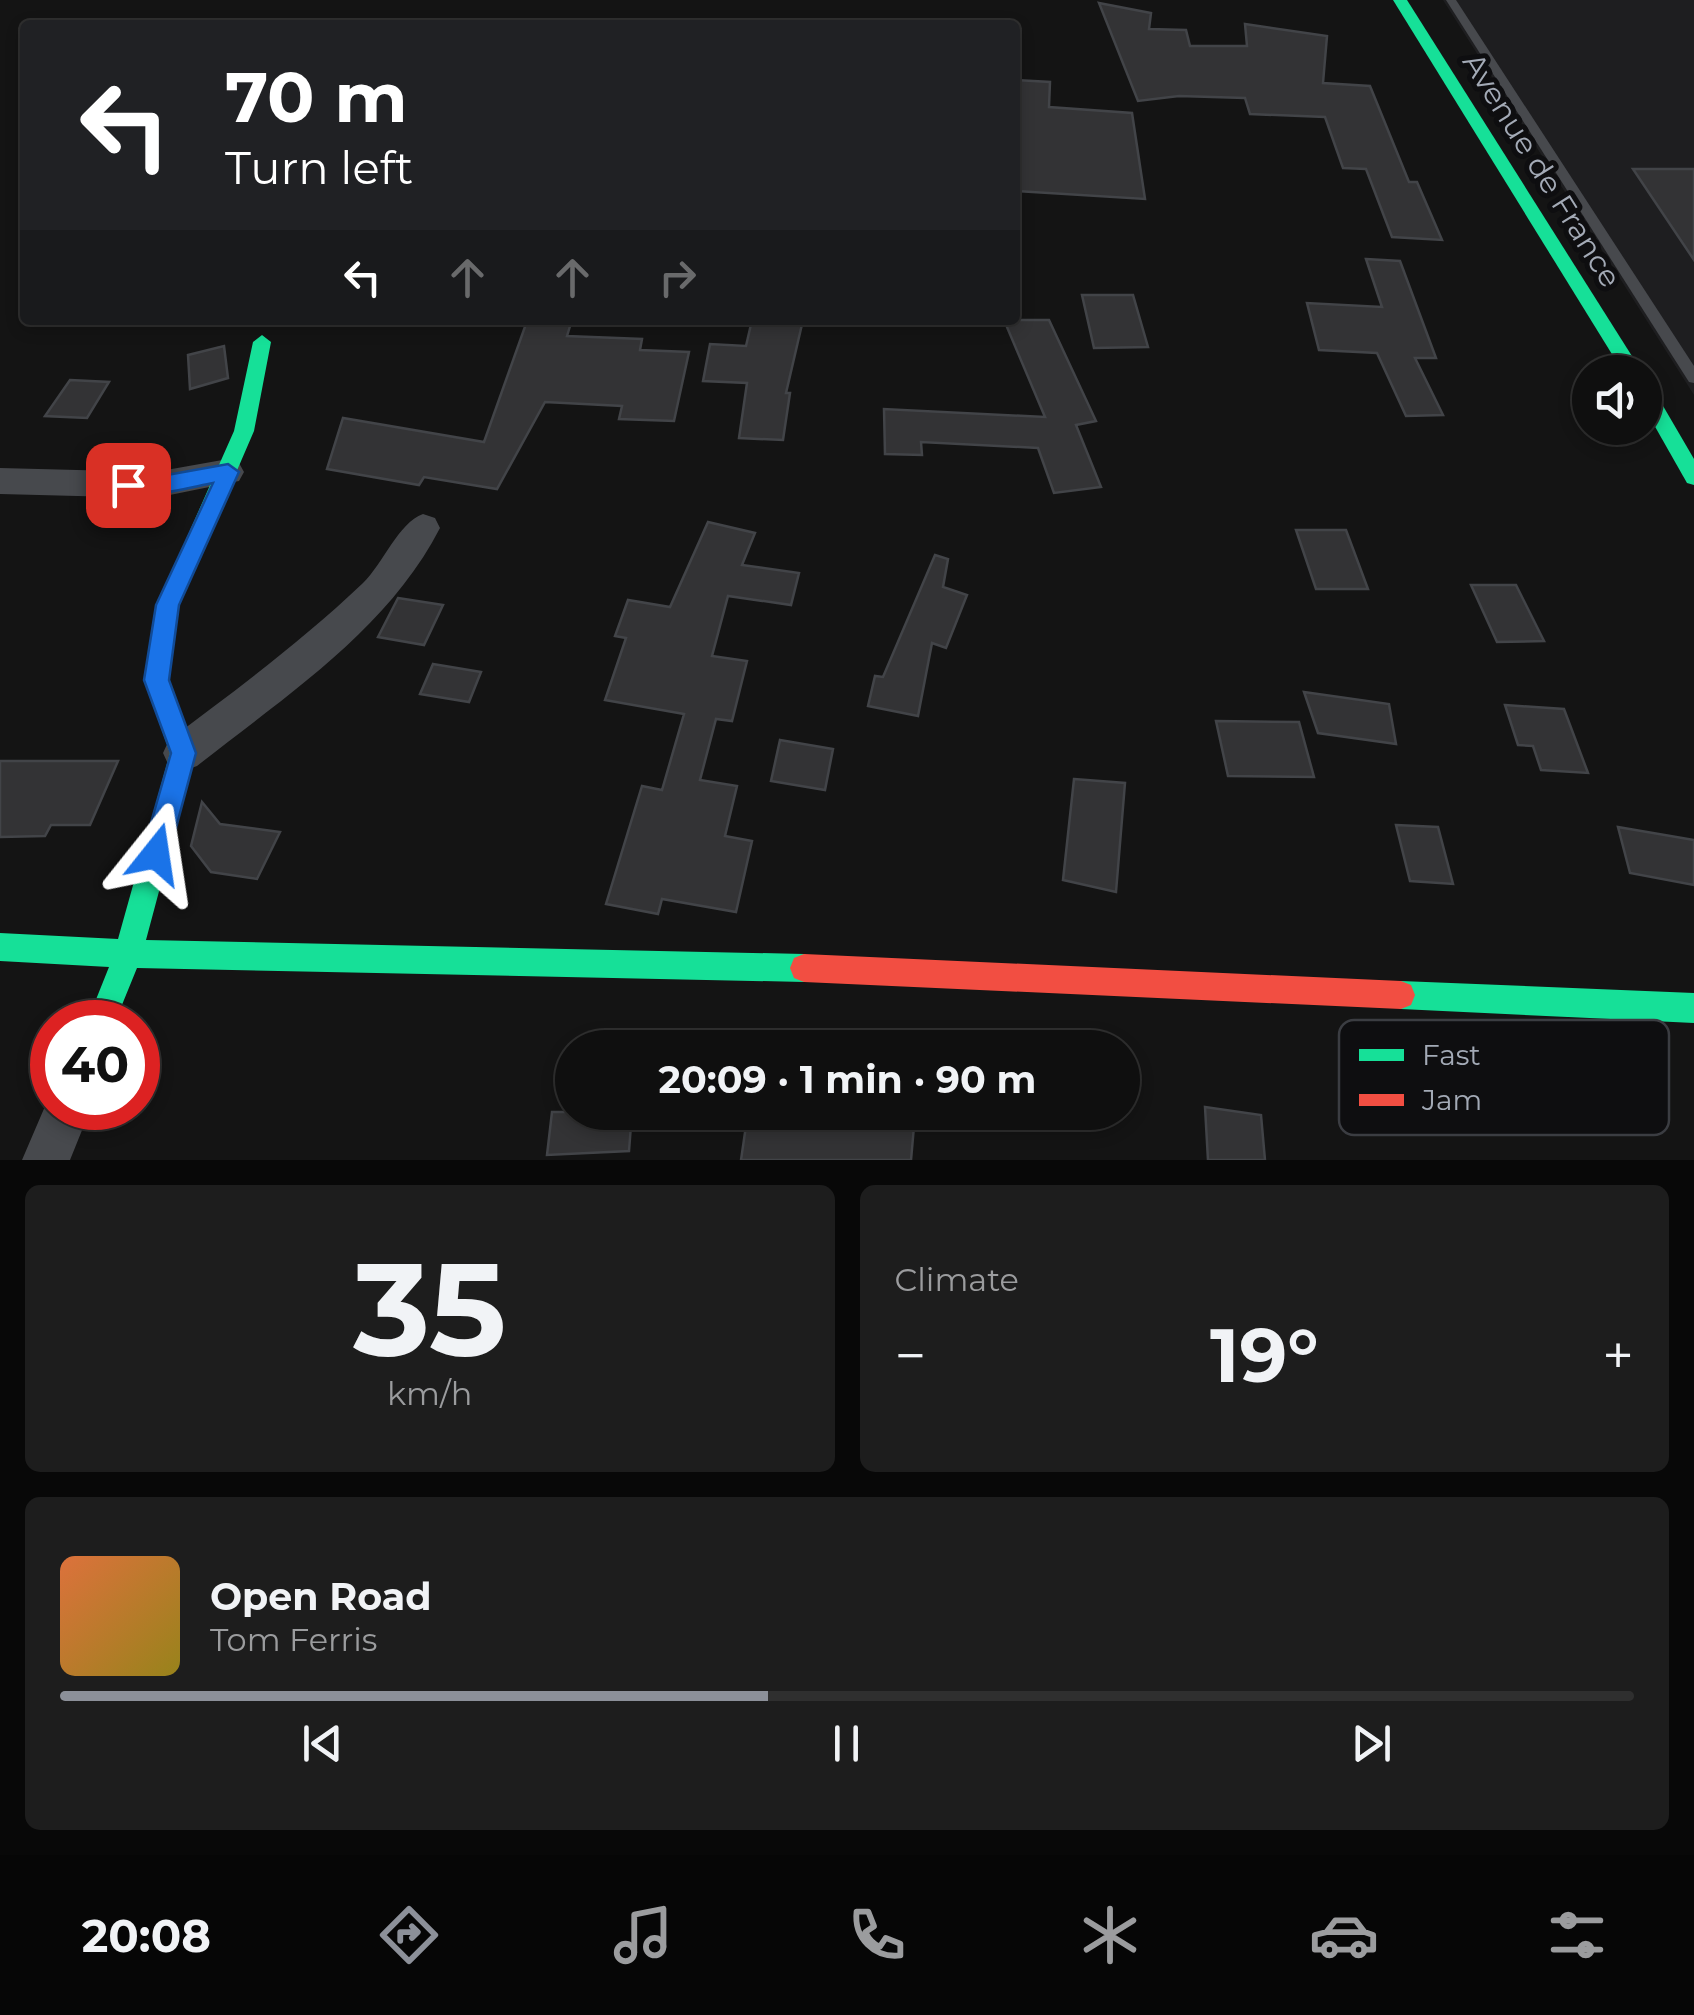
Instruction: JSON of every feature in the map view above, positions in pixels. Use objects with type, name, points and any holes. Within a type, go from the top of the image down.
[{"type":"street","name":"Avenue de France","points":[[1400,0],[1622,355]]},
{"type":"street","points":[[109,1000],[128,954],[184,753],[156,680],[168,605],[244,431],[262,342]]},
{"type":"street","points":[[1662,421],[1694,477]]},
{"type":"street","points":[[0,481],[156,486],[228,472]]},
{"type":"street","points":[[184,753],[320,648],[391,578],[423,528]]},
{"type":"street","points":[[0,947],[128,954],[670,962],[1694,1008]]},
{"type":"street","points":[[46,1160],[58,1130]]},
{"type":"lane","points":[[1451,0],[1694,378]]},
{"type":"shaded area","points":[[1443,0],[1694,0],[1694,395],[1464,33]]},
{"type":"building","points":[[1099,3],[1151,13],[1149,29],[1186,30],[1190,46],[1247,46],[1245,24],[1327,36],[1323,83],[1370,86],[1409,182],[1417,182],[1442,240],[1392,237],[1366,169],[1343,168],[1325,117],[1250,114],[1245,98],[1179,96],[1138,101]]},
{"type":"building","points":[[1020,80],[1050,82],[1049,107],[1132,113],[1145,199],[1020,191]]},
{"type":"building","points":[[1633,169],[1694,169],[1694,260]]},
{"type":"building","points":[[1366,259],[1400,261],[1436,358],[1415,358],[1443,415],[1406,416],[1377,353],[1319,350],[1307,303],[1382,307]]},
{"type":"building","points":[[1082,295],[1133,295],[1148,347],[1094,348]]},
{"type":"building","points":[[1020,320],[1049,320],[1096,421],[1076,425],[1101,487],[1054,493],[1038,448],[921,442],[922,455],[885,454],[884,409],[1045,417],[1006,325],[1020,325]]},
{"type":"building","points":[[526,325],[570,325],[567,336],[642,339],[640,350],[689,352],[674,421],[619,419],[622,406],[545,402],[497,489],[424,477],[419,485],[327,469],[343,418],[484,442]]},
{"type":"building","points":[[751,325],[802,325],[786,393],[790,393],[783,440],[739,438],[747,383],[703,381],[710,344],[746,346]]},
{"type":"building","points":[[224,346],[228,378],[190,389],[188,355]]},
{"type":"building","points":[[70,380],[109,382],[87,418],[45,416]]},
{"type":"building","points":[[708,522],[755,533],[742,565],[799,573],[791,605],[728,596],[712,656],[747,661],[732,721],[716,719],[700,780],[737,786],[725,836],[752,841],[736,912],[662,899],[658,914],[606,904],[642,786],[662,790],[684,714],[605,700],[626,638],[615,636],[628,600],[670,607]]},
{"type":"building","points":[[1296,530],[1346,530],[1368,589],[1316,589]]},
{"type":"building","points":[[935,555],[948,559],[943,587],[967,595],[946,648],[932,643],[918,716],[868,706],[875,676],[883,677]]},
{"type":"building","points":[[1471,585],[1516,585],[1544,641],[1497,642]]},
{"type":"building","points":[[398,598],[443,605],[424,645],[378,637]]},
{"type":"building","points":[[433,664],[481,672],[469,702],[420,694]]},
{"type":"building","points":[[1304,692],[1389,704],[1396,744],[1318,733]]},
{"type":"building","points":[[1505,705],[1564,709],[1588,773],[1541,770],[1533,746],[1518,745]]},
{"type":"building","points":[[1216,721],[1299,722],[1314,777],[1228,776]]},
{"type":"building","points":[[780,740],[833,749],[825,790],[771,781]]},
{"type":"building","points":[[0,761],[118,761],[90,825],[51,825],[45,836],[0,837]]},
{"type":"building","points":[[1074,779],[1125,783],[1116,892],[1063,880]]},
{"type":"building","points":[[202,802],[220,824],[280,832],[257,879],[211,872],[191,846]]},
{"type":"building","points":[[1396,825],[1438,827],[1453,884],[1410,881]]},
{"type":"building","points":[[1618,827],[1694,840],[1694,885],[1630,873]]},
{"type":"building","points":[[1205,1107],[1261,1115],[1265,1160],[1208,1160]]},
{"type":"building","points":[[552,1112],[555,1130],[631,1130],[629,1151],[547,1155]]},
{"type":"building","points":[[745,1130],[914,1130],[911,1160],[741,1160]]},
{"type":"traffic: fast","points":[[1400,0],[1622,355]]},
{"type":"traffic: fast","points":[[110,1000],[128,955],[183,753],[156,680],[168,605],[244,431],[262,342]]},
{"type":"traffic: fast","points":[[1662,421],[1694,477]]},
{"type":"traffic: fast","points":[[0,947],[201,956],[804,968]]},
{"type":"traffic: fast","points":[[1401,995],[1694,1008]]},
{"type":"traffic: jam","points":[[804,968],[1401,995]]},
{"type":"route","points":[[128,485],[156,486],[228,472],[168,605],[156,680],[184,753],[156,854]]}]
